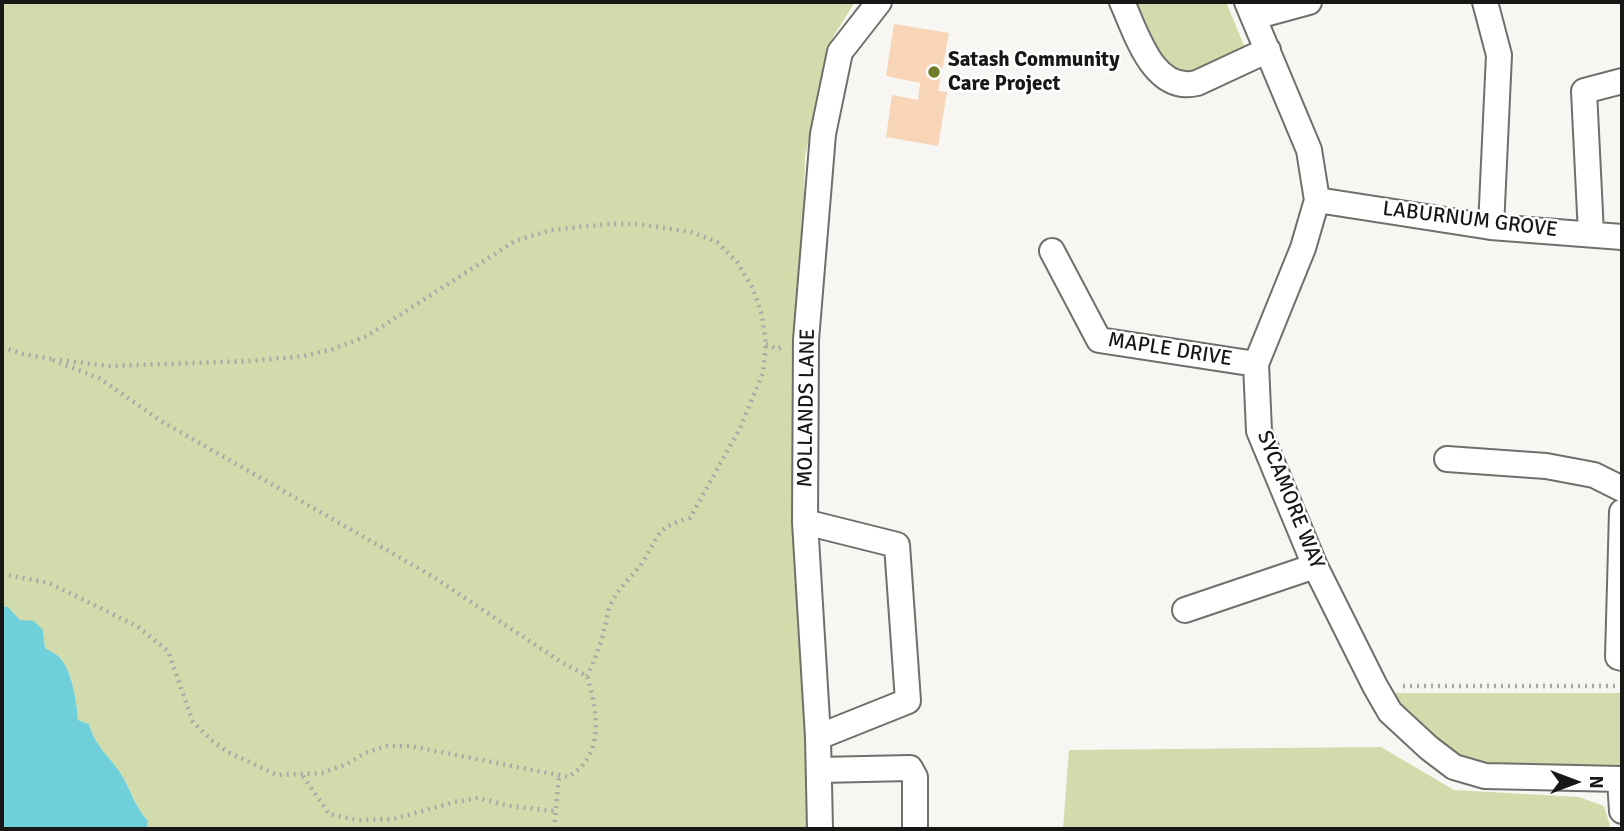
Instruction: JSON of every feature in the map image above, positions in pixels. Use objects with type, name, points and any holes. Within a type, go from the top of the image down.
[{"type":"street","name":"MOLLANDS LANE","points":[[820,829],[818,737],[805,522],[806,340],[823,134],[840,52],[879,2]]},
{"type":"street","points":[[1122,2],[1151,64],[1166,77],[1177,82],[1189,85],[1197,83],[1268,50]]},
{"type":"street","points":[[1250,9],[1309,2]]},
{"type":"street","points":[[1485,2],[1499,55],[1491,227]]},
{"type":"street","name":"SYCAMORE WAY","points":[[1250,9],[1309,150],[1317,200],[1303,248],[1256,363],[1259,431],[1315,566],[1390,712],[1454,767],[1485,776],[1621,779]]},
{"type":"street","points":[[1591,234],[1584,91],[1622,81]]},
{"type":"street","name":"LABURNUM GROVE","points":[[1317,200],[1491,227],[1622,237]]},
{"type":"street","name":"MAPLE DRIVE","points":[[1052,251],[1099,340],[1256,363]]},
{"type":"street","points":[[1447,459],[1546,466],[1594,475],[1622,489]]},
{"type":"street","points":[[1620,658],[1622,512]]},
{"type":"street","points":[[805,522],[897,545],[908,701],[818,737]]},
{"type":"street","points":[[1185,610],[1315,566]]},
{"type":"street","points":[[819,770],[910,768],[915,777],[915,829]]},
{"type":"street","points":[[1621,779],[1622,811]]},
{"type":"path","points":[[50,359],[109,366],[250,361],[304,356],[333,349],[367,336],[514,241],[551,230],[609,224],[638,225],[691,232],[717,242],[737,262],[753,289],[762,315],[766,344],[763,373],[740,428],[690,518],[661,530],[651,543],[643,561],[611,604],[596,659],[587,677]]},
{"type":"path","points":[[2,347],[50,359],[99,378],[161,421],[432,576],[587,677],[593,696],[596,741],[590,757],[580,771],[568,777],[410,746],[387,746],[321,773],[277,775],[228,752],[193,722],[168,651],[137,626],[49,583],[2,574]]},
{"type":"path","points":[[1375,686],[1622,686]]},
{"type":"path","points":[[302,775],[329,814],[358,820],[394,819],[478,798],[510,806],[554,811]]},
{"type":"path","points":[[554,829],[559,776]]},
{"type":"green space","points":[[2,2],[855,2],[833,37],[805,156],[803,237],[812,829],[147,829],[148,821],[121,774],[96,741],[89,724],[78,720],[73,687],[64,663],[45,648],[43,631],[20,620],[8,607],[2,606]]},
{"type":"green space","points":[[1132,2],[1226,2],[1245,48],[1194,75],[1167,63],[1150,44]]},
{"type":"green space","points":[[1386,693],[1622,693],[1622,769],[1497,769],[1461,762]]},
{"type":"green space","points":[[1381,747],[1454,790],[1579,797],[1604,806],[1611,829],[1063,829],[1069,750]]},
{"type":"water","points":[[2,606],[8,607],[20,620],[34,621],[43,630],[45,648],[58,656],[68,670],[78,720],[89,724],[96,741],[121,773],[148,821],[147,829],[2,829]]},
{"type":"building","points":[[894,24],[949,33],[938,91],[947,92],[938,146],[886,137],[892,95],[918,100],[920,83],[886,76]]},
{"type":"place","name":"Satash Community Care Project","points":[[934,72]]}]
